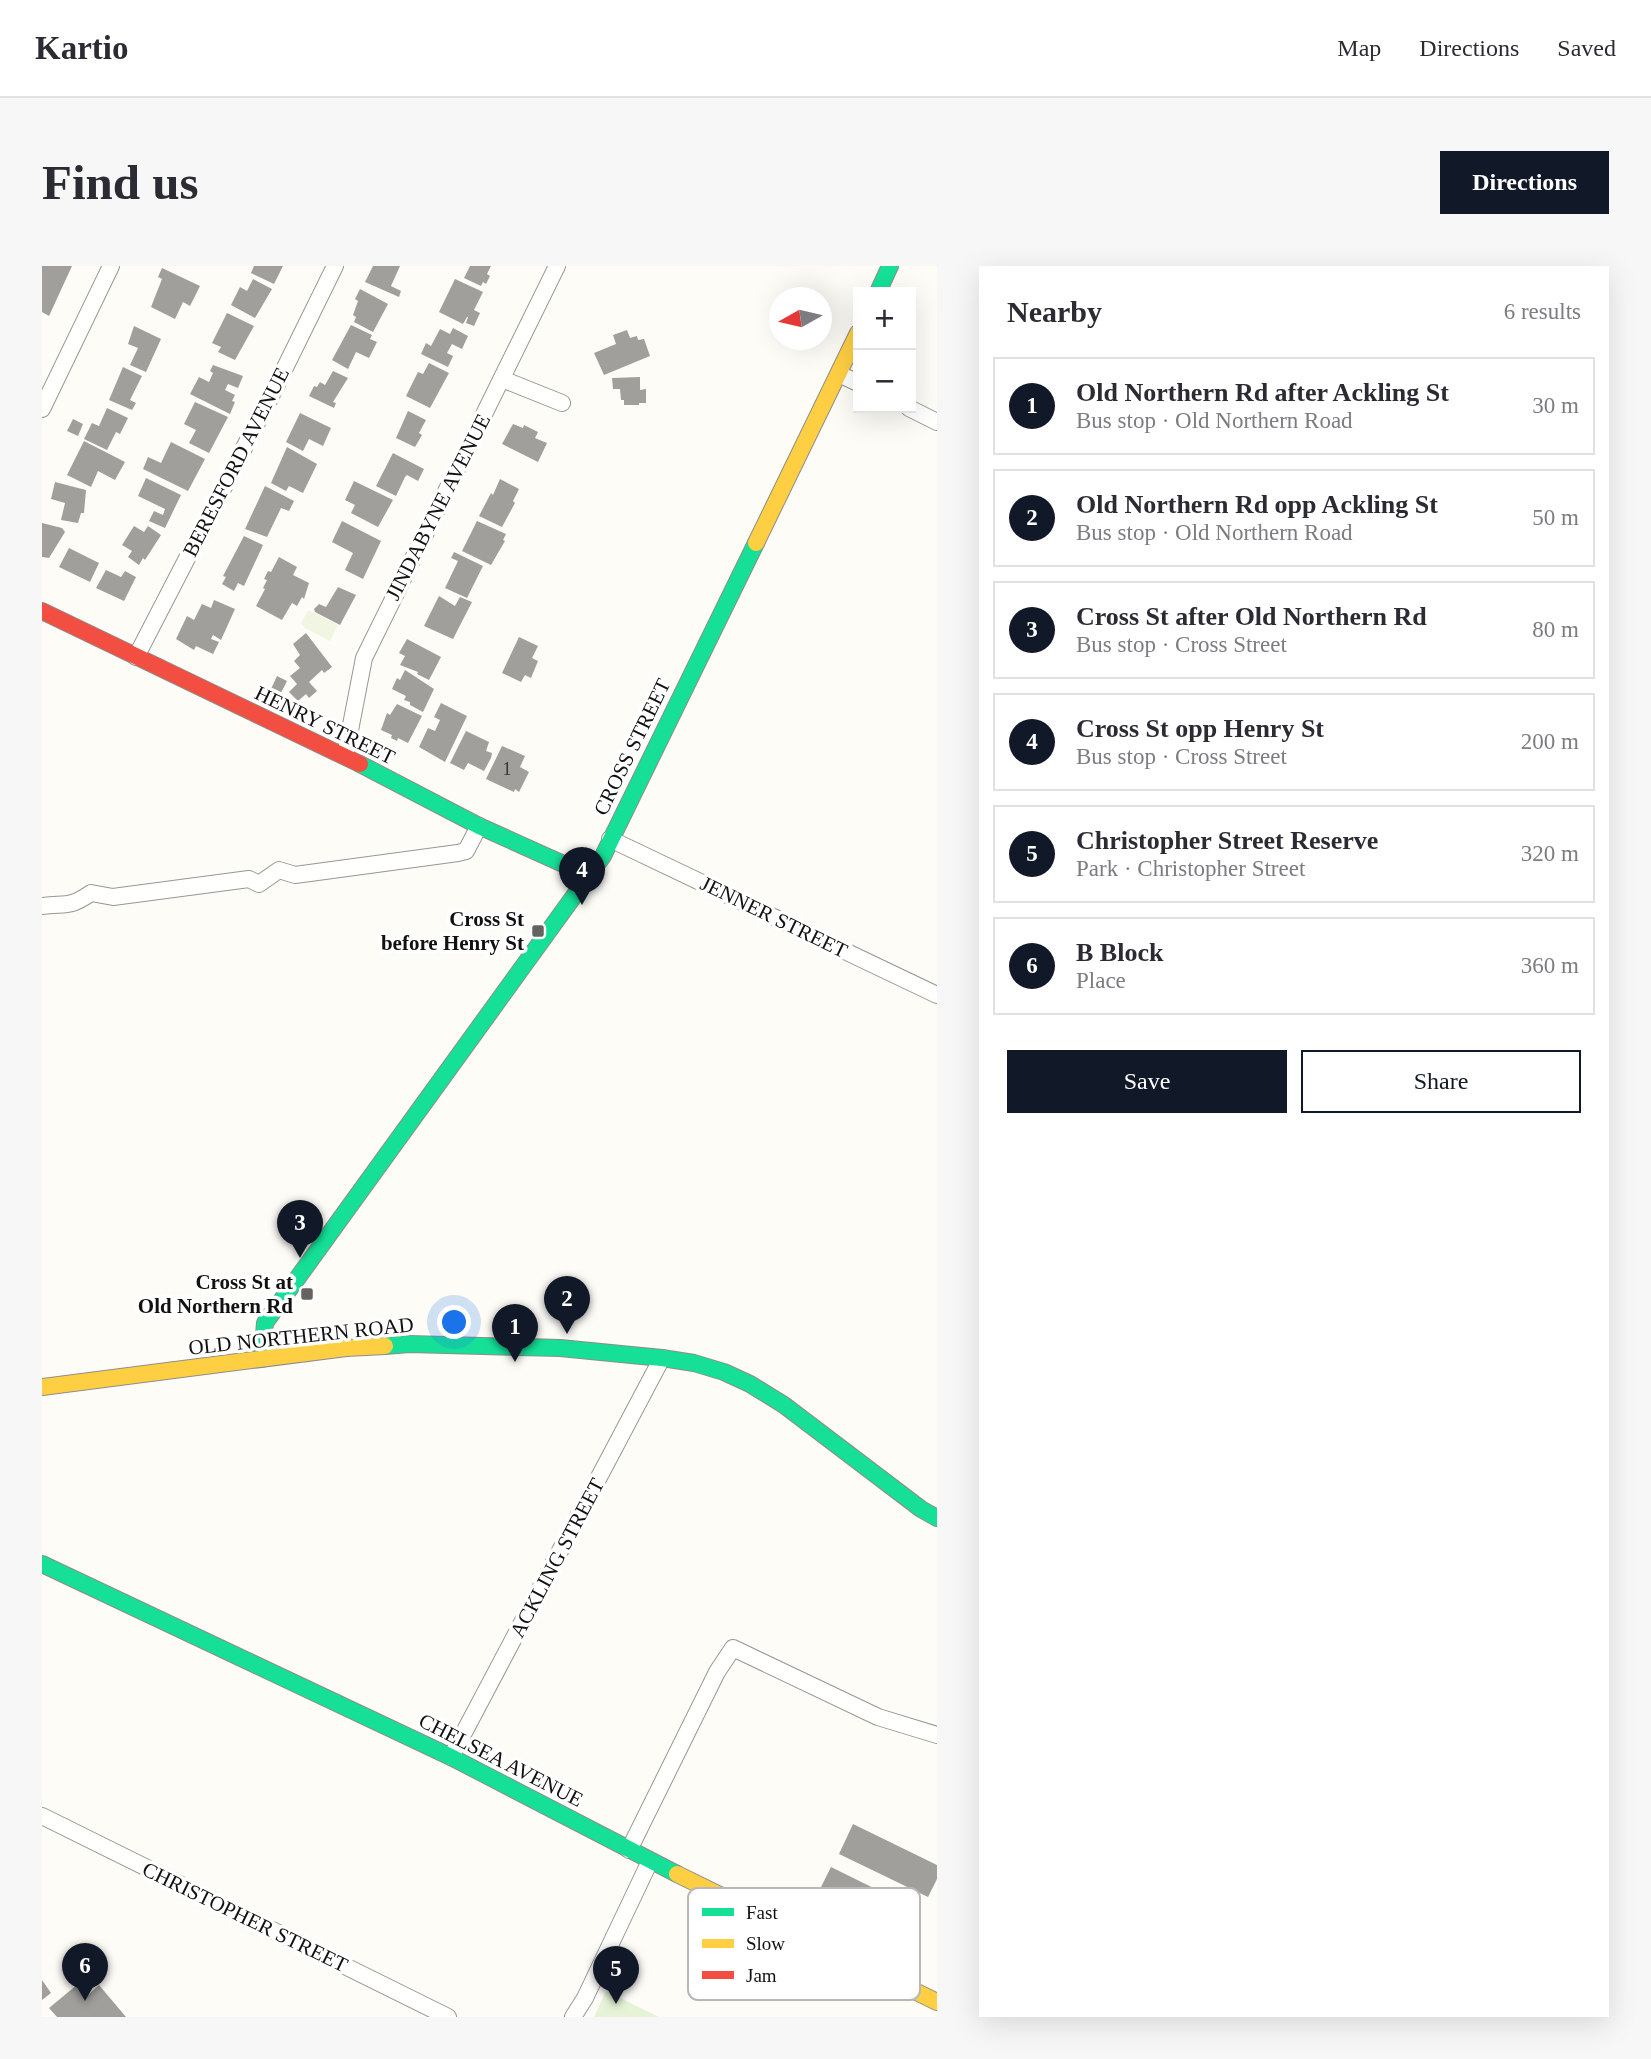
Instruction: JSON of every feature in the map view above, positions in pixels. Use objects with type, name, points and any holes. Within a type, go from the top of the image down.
[{"type":"street","points":[[42,409],[111,266]]},
{"type":"street","name":"BERESFORD AVENUE","points":[[136,657],[335,266]]},
{"type":"street","name":"JINDABYNE AVENUE","points":[[345,756],[364,658],[557,266]]},
{"type":"street","points":[[880,287],[890,266]]},
{"type":"street","name":"CROSS STREET","points":[[262,1359],[265,1323],[590,876],[611,839],[853,344]]},
{"type":"street","points":[[839,374],[853,381]]},
{"type":"street","points":[[502,380],[562,403]]},
{"type":"street","points":[[916,412],[937,422]]},
{"type":"street","name":"HENRY STREET","points":[[42,611],[345,756],[479,826],[590,876]]},
{"type":"street","points":[[42,906],[74,905],[91,893],[113,897],[249,879],[259,884],[279,870],[295,875],[458,853],[466,851],[479,826]]},
{"type":"street","name":"JENNER STREET","points":[[611,839],[937,995]]},
{"type":"street","name":"OLD NORTHERN ROAD","points":[[42,1387],[346,1348],[409,1344],[559,1348],[662,1358],[694,1363],[724,1372],[750,1384],[784,1405],[921,1509],[937,1518]]},
{"type":"street","name":"ACKLING STREET","points":[[451,1757],[662,1358]]},
{"type":"street","name":"CHELSEA AVENUE","points":[[42,1563],[451,1757],[705,1888]]},
{"type":"street","points":[[628,1850],[717,1672],[733,1648],[878,1717],[937,1735]]},
{"type":"street","name":"CHRISTOPHER STREET","points":[[42,1816],[448,2017]]},
{"type":"street","points":[[573,2017],[585,1998],[650,1861]]},
{"type":"street","name":"CHELSEA AVENUE","points":[[920,1994],[937,2002]]},
{"type":"green space","points":[[308,610],[338,625],[330,641],[301,624]]},
{"type":"green space","points":[[606,1991],[659,2017],[594,2017]]},
{"type":"building","points":[[42,266],[72,266],[49,316],[42,312]]},
{"type":"building","points":[[254,266],[283,266],[274,284],[251,273]]},
{"type":"building","points":[[373,266],[400,266],[391,286],[401,291],[399,297],[365,282]]},
{"type":"building","points":[[470,266],[491,266],[486,284],[483,282],[481,286],[464,278]]},
{"type":"building","points":[[162,268],[200,286],[190,306],[183,302],[175,319],[151,307],[162,279],[158,277]]},
{"type":"building","points":[[253,279],[272,289],[255,318],[231,305],[240,287],[247,291]]},
{"type":"building","points":[[455,279],[483,292],[474,310],[480,313],[474,326],[466,323],[468,317],[463,324],[439,312]]},
{"type":"building","points":[[360,289],[388,304],[373,332],[354,322],[356,317],[353,315],[358,301],[355,299]]},
{"type":"building","points":[[227,313],[254,326],[235,360],[218,352],[221,347],[212,343]]},
{"type":"building","points":[[351,325],[372,335],[370,339],[377,342],[369,358],[356,352],[348,369],[332,360]]},
{"type":"building","points":[[134,326],[161,339],[146,372],[130,365],[138,348],[128,344]]},
{"type":"building","points":[[453,328],[468,336],[462,349],[452,344],[447,353],[453,356],[448,367],[421,354],[426,343],[431,346],[440,329],[450,334]]},
{"type":"building","points":[[627,330],[630,338],[637,336],[638,340],[644,339],[650,356],[604,375],[594,353],[616,344],[613,335]]},
{"type":"building","points":[[429,363],[449,373],[430,408],[406,396],[418,372],[423,374]]},
{"type":"building","points":[[213,365],[243,376],[238,388],[228,384],[225,390],[235,395],[230,414],[190,394],[199,377],[209,382]]},
{"type":"building","points":[[123,367],[142,376],[130,400],[136,403],[132,410],[109,400]]},
{"type":"building","points":[[333,371],[348,378],[333,402],[336,403],[334,408],[309,396],[314,386],[317,387],[320,382],[325,385]]},
{"type":"building","points":[[640,377],[640,390],[646,389],[646,403],[624,405],[620,389],[613,389],[612,378]]},
{"type":"building","points":[[195,402],[228,417],[209,453],[189,443],[196,430],[184,424]]},
{"type":"building","points":[[107,408],[128,418],[120,434],[116,432],[107,450],[84,439],[92,423],[99,426]]},
{"type":"building","points":[[408,411],[426,420],[415,447],[396,438]]},
{"type":"building","points":[[300,413],[331,428],[323,446],[309,439],[303,451],[286,442]]},
{"type":"building","points":[[73,419],[83,424],[78,436],[67,431]]},
{"type":"building","points":[[513,424],[523,428],[524,425],[538,432],[535,438],[547,443],[538,462],[502,444]]},
{"type":"building","points":[[84,441],[125,462],[115,480],[98,471],[91,487],[67,475]]},
{"type":"building","points":[[171,442],[205,459],[188,491],[143,469],[148,457],[161,463]]},
{"type":"building","points":[[287,447],[317,464],[303,493],[289,486],[286,491],[271,483]]},
{"type":"building","points":[[393,453],[424,469],[418,481],[407,475],[396,496],[376,486]]},
{"type":"building","points":[[146,478],[181,495],[165,528],[149,521],[154,511],[163,515],[165,509],[138,496]]},
{"type":"building","points":[[500,479],[519,489],[502,527],[479,516]]},
{"type":"building","points":[[354,481],[393,500],[378,527],[351,513],[355,505],[345,500]]},
{"type":"building","points":[[55,482],[86,490],[84,513],[81,513],[78,523],[61,520],[65,503],[51,499]]},
{"type":"building","points":[[265,486],[294,501],[289,511],[281,508],[267,537],[245,529]]},
{"type":"building","points":[[342,521],[381,541],[363,579],[345,570],[353,553],[332,542]]},
{"type":"building","points":[[477,521],[506,534],[503,540],[505,541],[491,565],[462,551]]},
{"type":"building","points":[[42,523],[62,528],[65,532],[49,558],[42,557]]},
{"type":"building","points":[[134,526],[144,532],[148,526],[161,535],[139,565],[128,557],[132,551],[122,545]]},
{"type":"building","points":[[244,536],[263,545],[244,586],[238,583],[234,591],[222,584],[226,577],[223,576]]},
{"type":"building","points":[[69,548],[99,563],[90,582],[59,567]]},
{"type":"building","points":[[454,552],[483,566],[467,598],[445,588],[458,561],[451,558]]},
{"type":"building","points":[[279,557],[297,567],[293,575],[309,583],[304,599],[302,597],[297,606],[292,603],[282,620],[256,606],[265,589],[263,588],[267,580],[264,579]]},
{"type":"building","points":[[106,570],[121,577],[125,571],[136,577],[124,601],[96,588]]},
{"type":"building","points":[[338,587],[356,595],[340,625],[314,609],[319,604],[326,607]]},
{"type":"building","points":[[439,596],[455,606],[460,597],[472,602],[453,639],[424,626]]},
{"type":"building","points":[[214,600],[235,609],[221,640],[213,635],[211,639],[219,642],[213,654],[196,646],[194,650],[176,639],[187,616],[194,620],[202,604],[211,608]]},
{"type":"building","points":[[306,633],[332,667],[324,673],[322,670],[309,682],[317,691],[309,698],[306,694],[298,701],[289,692],[297,684],[290,676],[300,668],[294,661],[300,655],[293,644]]},
{"type":"building","points":[[519,637],[538,646],[532,658],[538,661],[531,678],[525,675],[521,682],[502,673]]},
{"type":"building","points":[[407,639],[441,657],[429,680],[400,665],[405,656],[399,653]]},
{"type":"building","points":[[405,670],[434,689],[423,712],[404,700],[406,696],[392,689]]},
{"type":"building","points":[[277,676],[287,681],[281,693],[271,689]]},
{"type":"building","points":[[441,703],[467,716],[445,762],[419,747],[428,728],[435,731],[440,720],[434,717]]},
{"type":"building","points":[[397,704],[422,716],[408,743],[398,738],[397,741],[391,738],[392,735],[381,730],[387,713],[390,715]]},
{"type":"building","points":[[466,731],[489,742],[486,751],[492,753],[484,771],[468,763],[464,770],[450,763]]},
{"type":"building","points":[[502,746],[525,756],[520,767],[529,772],[519,792],[486,779]]},
{"type":"building","points":[[853,1824],[937,1865],[937,1879],[928,1897],[920,1893],[920,1888],[909,1888],[839,1854]]},
{"type":"building","points":[[831,1867],[874,1888],[820,1888]]},
{"type":"building","points":[[42,1980],[51,1993],[42,2000]]},
{"type":"building","points":[[78,1984],[88,1995],[99,1985],[126,2017],[57,2017],[49,2008]]},
{"type":"traffic: fast","points":[[880,287],[890,266]]},
{"type":"traffic: fast","points":[[262,1359],[265,1323],[603,856],[756,543]]},
{"type":"traffic: fast","points":[[360,764],[479,826],[590,876]]},
{"type":"traffic: fast","points":[[385,1346],[409,1344],[560,1348],[662,1358],[694,1363],[724,1372],[784,1405],[921,1509],[937,1518]]},
{"type":"traffic: fast","points":[[42,1564],[451,1757],[677,1874]]},
{"type":"traffic: slow","points":[[756,543],[853,343]]},
{"type":"traffic: slow","points":[[42,1387],[346,1348],[385,1346]]},
{"type":"traffic: slow","points":[[677,1874],[705,1888]]},
{"type":"traffic: slow","points":[[920,1994],[937,2002]]},
{"type":"traffic: jam","points":[[42,611],[360,764]]},
{"type":"place","name":"Cross St opp Henry St","points":[[582,905]]},
{"type":"place","name":"Cross St before Henry St","points":[[538,931]]},
{"type":"place","name":"Cross St after Old Northern Rd","points":[[300,1258]]},
{"type":"place","name":"Cross St at Old Northern Rd","points":[[307,1294]]},
{"type":"place","name":"Old Northern Rd opp Ackling St","points":[[567,1334]]},
{"type":"place","name":"Old Northern Rd after Ackling St","points":[[515,1362]]},
{"type":"place","name":"B Block","points":[[85,2001]]},
{"type":"place","name":"Christopher Street Reserve","points":[[616,2004]]}]
